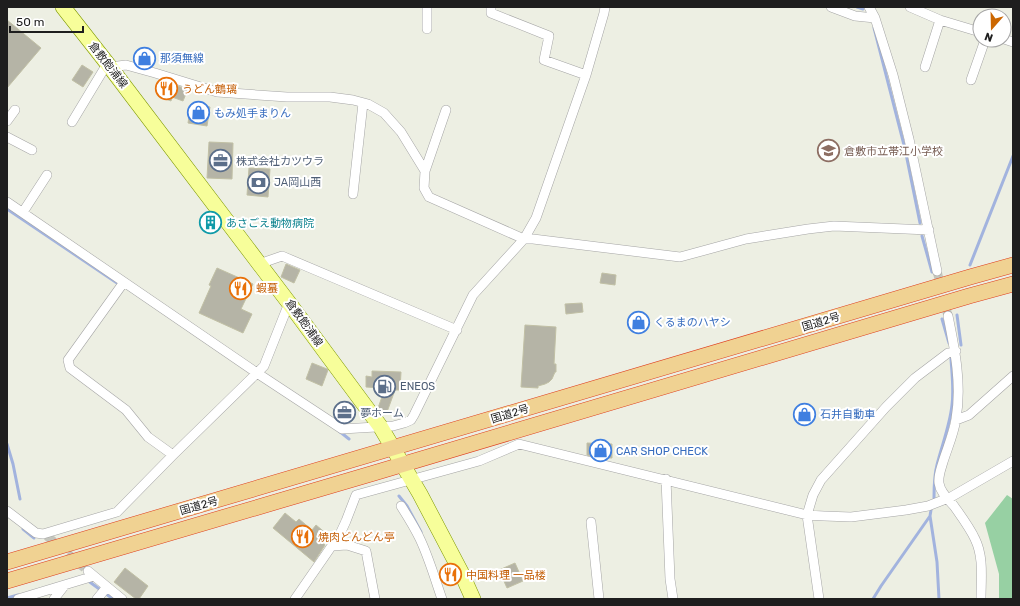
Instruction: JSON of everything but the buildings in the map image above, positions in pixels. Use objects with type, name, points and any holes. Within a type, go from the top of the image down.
[{"type":"highway","name":"国道2号","points":[[7,562],[1013,266]]},
{"type":"highway","name":"国道2号","points":[[7,581],[1013,284]]},
{"type":"main road","name":"倉敷飽浦線","points":[[63,7],[109,65],[380,426],[446,542],[473,599]]},
{"type":"street","points":[[427,7],[428,29]]},
{"type":"street","points":[[491,7],[491,13],[549,36],[544,60],[586,75]]},
{"type":"street","points":[[7,202],[23,212],[122,285],[255,375],[342,429],[404,423],[411,420],[414,415],[473,295],[524,239],[536,218],[586,75],[605,7]]},
{"type":"street","points":[[831,7],[855,16],[875,18]]},
{"type":"street","points":[[869,7],[875,18],[895,82],[909,139],[937,271]]},
{"type":"street","points":[[875,18],[879,7]]},
{"type":"street","points":[[910,7],[940,20],[972,30]]},
{"type":"street","points":[[925,67],[940,20]]},
{"type":"street","points":[[971,80],[982,48]]},
{"type":"street","points":[[72,122],[109,65],[126,66],[155,73],[217,92],[287,97],[330,97],[353,100],[368,104],[384,113],[401,132],[425,171]]},
{"type":"street","points":[[353,194],[363,103]]},
{"type":"street","points":[[7,121],[15,110]]},
{"type":"street","points":[[446,110],[425,171],[424,188],[429,197],[524,239],[680,257],[746,239],[834,226],[929,230]]},
{"type":"street","points":[[7,137],[32,150]]},
{"type":"street","points":[[23,212],[48,175]]},
{"type":"street","points":[[259,264],[282,256],[457,330]]},
{"type":"street","points":[[122,285],[68,360],[70,368],[126,410],[148,437],[173,455]]},
{"type":"street","points":[[7,511],[36,533],[45,535],[117,512],[264,366],[289,303]]},
{"type":"street","points":[[948,316],[956,351],[959,394],[956,420],[940,472],[939,485],[946,498],[954,506],[975,538],[981,560],[981,599]]},
{"type":"street","points":[[819,599],[807,515],[813,495],[822,480],[881,413],[915,378],[948,353],[956,351]]},
{"type":"street","points":[[956,420],[969,415],[1013,376]]},
{"type":"street","points":[[295,599],[340,534],[356,495],[479,460],[519,444],[666,479],[807,515],[830,516],[858,516],[928,506],[951,497],[1013,461]]},
{"type":"street","points":[[666,479],[670,579],[673,599]]},
{"type":"street","points":[[401,506],[420,539],[442,599]]},
{"type":"street","points":[[591,522],[599,599]]},
{"type":"street","points":[[332,546],[347,545],[366,551],[374,599]]},
{"type":"street","points":[[18,599],[65,585],[88,576],[103,592],[122,599]]},
{"type":"street","points":[[54,599],[65,585]]},
{"type":"green space","points":[[1007,495],[1013,499],[1013,599],[999,599],[999,574],[985,523]]},
{"type":"waterway","points":[[857,7],[863,9]]},
{"type":"waterway","points":[[874,28],[905,149],[920,223]]},
{"type":"waterway","points":[[970,265],[1013,156]]},
{"type":"waterway","points":[[7,209],[120,285]]},
{"type":"waterway","points":[[922,236],[932,272]]},
{"type":"waterway","points":[[957,315],[961,345]]},
{"type":"waterway","points":[[942,319],[949,343]]},
{"type":"waterway","points":[[934,498],[936,469],[948,428],[952,405],[953,388],[951,359]]},
{"type":"waterway","points":[[339,431],[349,439]]},
{"type":"waterway","points":[[7,444],[13,464],[20,499]]},
{"type":"waterway","points":[[399,496],[407,506],[421,532]]},
{"type":"waterway","points":[[873,599],[930,516],[931,510]]},
{"type":"waterway","points":[[930,516],[937,562],[939,599]]},
{"type":"waterway","points":[[23,528],[34,538]]},
{"type":"waterway","points":[[87,580],[113,599]]},
{"type":"waterway","points":[[7,598],[18,595]]},
{"type":"tunnel","points":[[937,271],[948,316]]},
{"type":"tunnel","points":[[47,536],[88,571]]},
{"type":"place","name":"那須無線","points":[[145,58]]},
{"type":"place","name":"うどん鶴璃","points":[[167,89]]},
{"type":"place","name":"もみ処手まりん","points":[[199,113]]},
{"type":"place","name":"倉敷市立帯江小学校","points":[[828,151]]},
{"type":"place","name":"株式会社カツウラ","points":[[220,161]]},
{"type":"place","name":"JA岡山西","points":[[259,182]]},
{"type":"place","name":"あさごえ動物病院","points":[[211,223]]},
{"type":"place","name":"蝦蟇","points":[[241,288]]},
{"type":"place","name":"くるまのハヤシ","points":[[639,322]]},
{"type":"place","name":"ENEOS","points":[[385,386]]},
{"type":"place","name":"夢ホーム","points":[[345,413]]},
{"type":"place","name":"石井自動車","points":[[804,414]]},
{"type":"place","name":"CAR SHOP CHECK","points":[[600,451]]},
{"type":"place","name":"焼肉どんどん亭","points":[[303,537]]},
{"type":"place","name":"中国料理 一品楼","points":[[450,575]]}]
